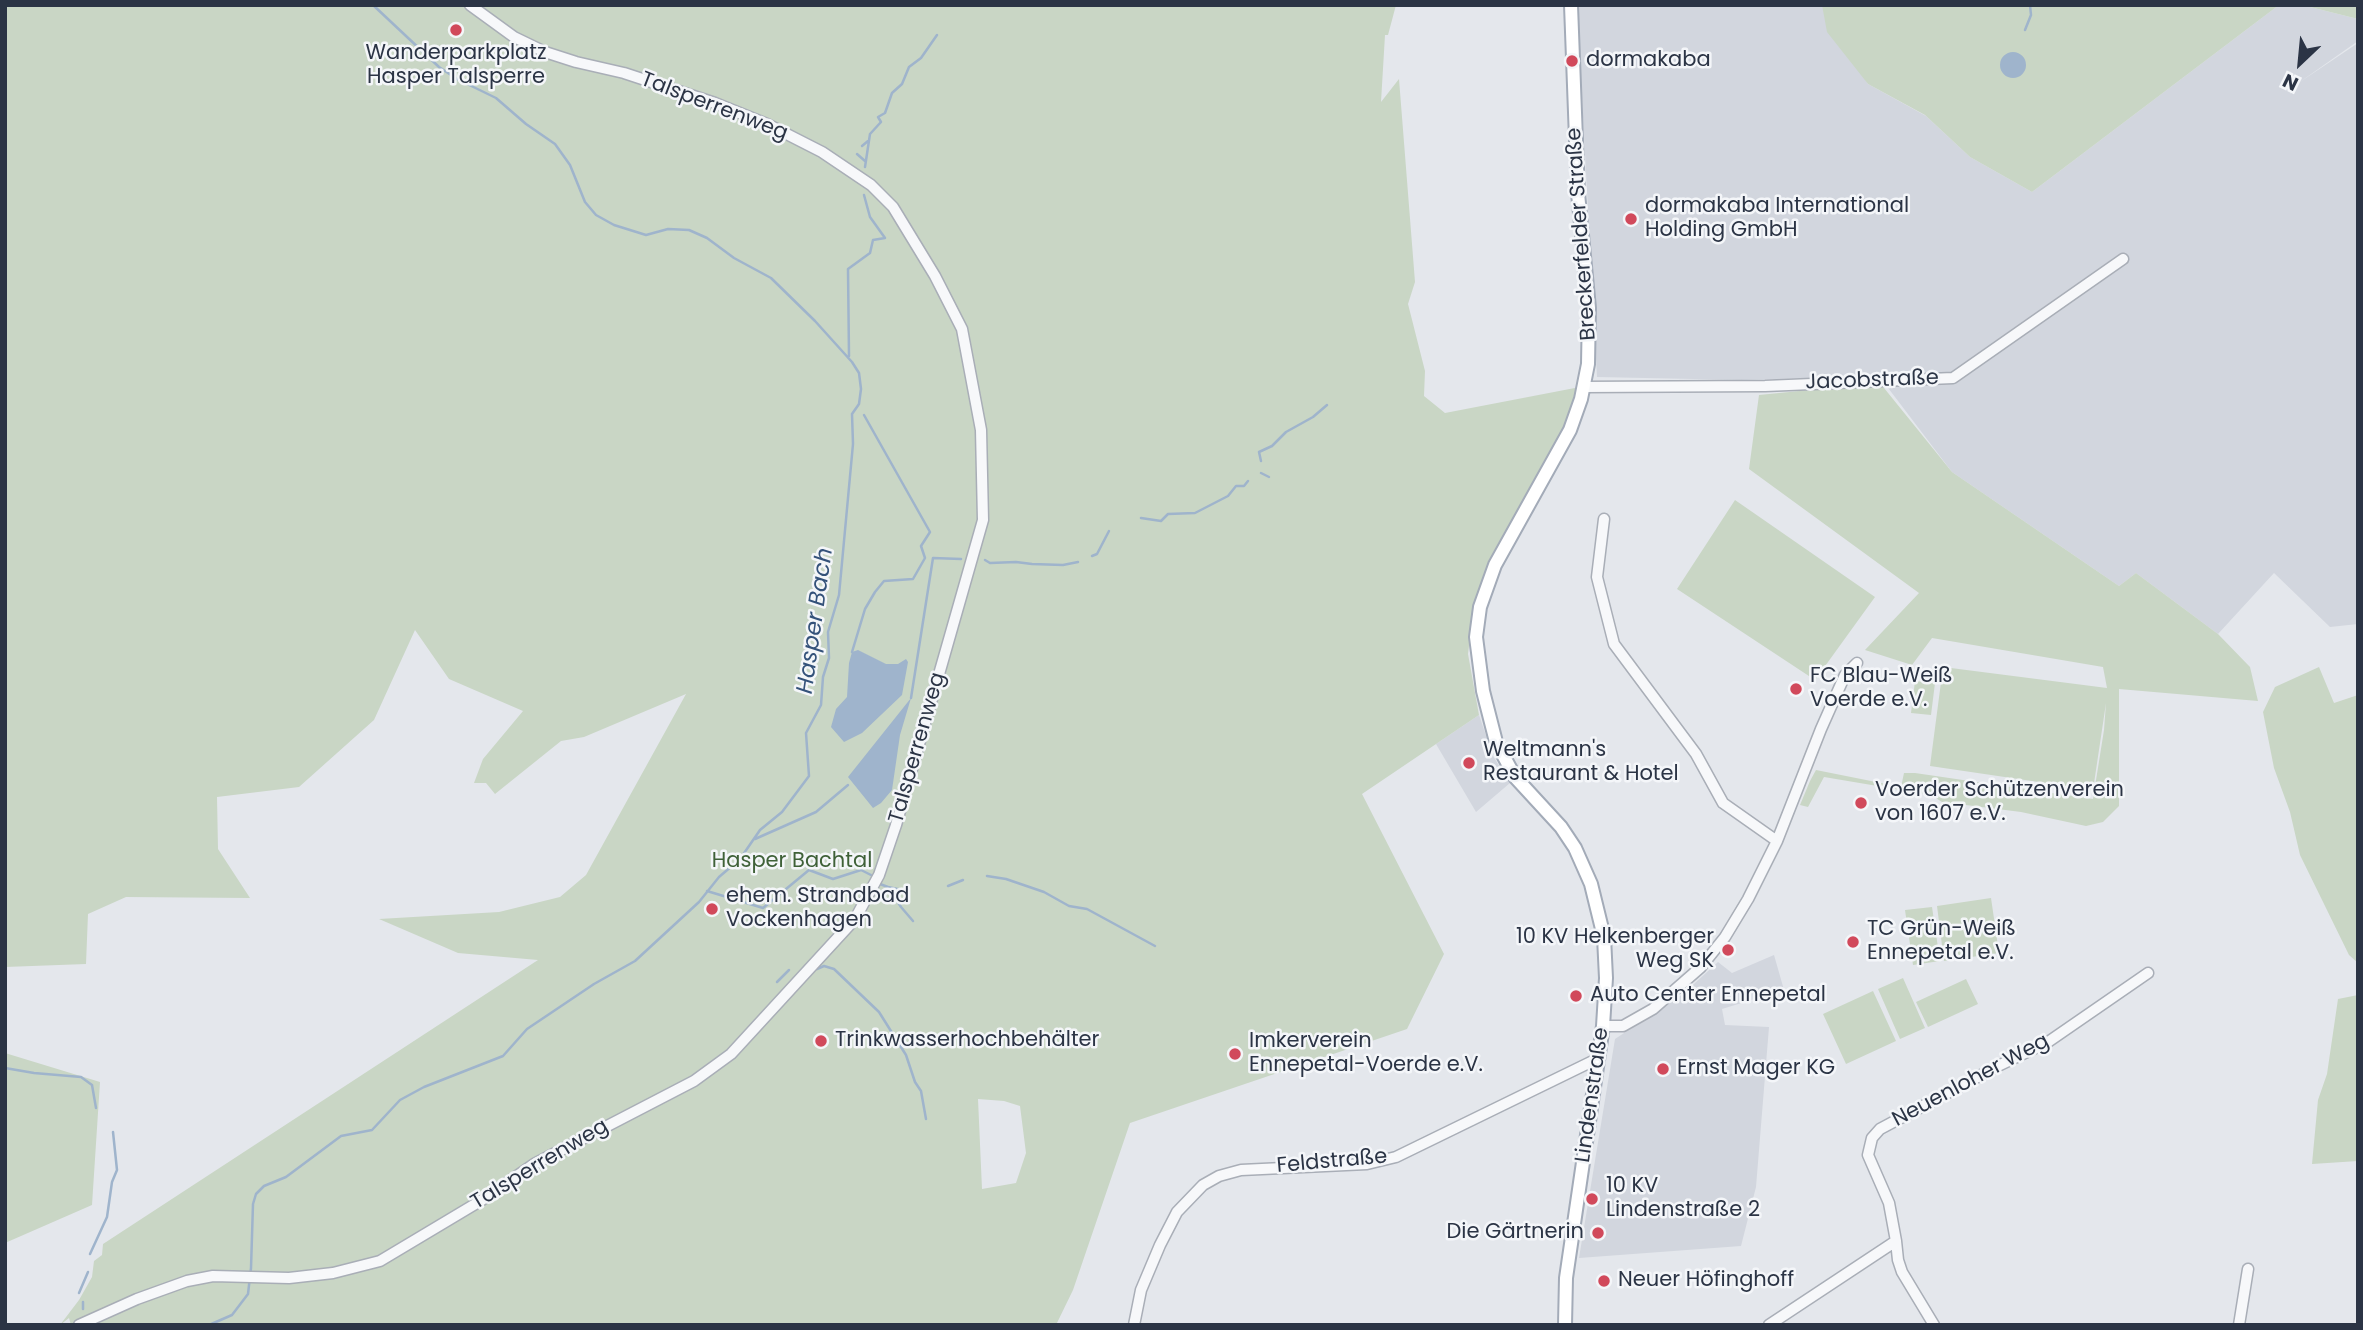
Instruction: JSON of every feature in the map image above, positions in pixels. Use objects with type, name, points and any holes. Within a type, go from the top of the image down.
[{"type":"main road","name":"Breckerfelder Straße","points":[[1571,5],[1578,193],[1590,332],[1588,364],[1577,412],[1565,441],[1495,565],[1480,607],[1476,650],[1489,717],[1504,759],[1515,777],[1568,836],[1586,872],[1602,924],[1606,990]]},
{"type":"main road","name":"Lindenstraße","points":[[1565,1325],[1566,1278],[1599,1058],[1606,990]]},
{"type":"street","name":"Talsperrenweg","points":[[79,1325],[137,1299],[187,1281],[213,1276],[289,1278],[333,1273],[380,1261],[482,1200],[534,1164],[694,1081],[732,1054],[855,919],[879,874],[900,812],[983,520],[981,430],[962,329],[935,276],[893,207],[871,185],[822,152],[767,124],[624,73],[545,52],[514,37],[470,5]]},
{"type":"street","name":"Jacobstraße","points":[[1584,387],[1765,386],[1953,377],[2123,259]]},
{"type":"street","points":[[1604,519],[1597,577],[1614,644],[1696,754],[1723,803],[1777,841]]},
{"type":"street","points":[[1603,1026],[1623,1026],[1653,1009],[1701,967],[1725,937],[1748,899],[1777,841],[1845,675],[1857,663]]},
{"type":"street","name":"Neuenloher Weg","points":[[1934,1325],[1902,1272],[1898,1259],[1889,1203],[1868,1155],[1870,1143],[1876,1133],[1942,1095],[2048,1042],[2148,973]]},
{"type":"street","name":"Feldstraße","points":[[1134,1325],[1141,1290],[1160,1245],[1177,1212],[1203,1185],[1233,1172],[1251,1169],[1367,1164],[1396,1157],[1599,1058]]},
{"type":"street","points":[[1769,1325],[1896,1241]]},
{"type":"street","points":[[2239,1325],[2248,1269]]},
{"type":"shaded area","points":[[1577,5],[1822,5],[1868,84],[1926,116],[1970,157],[2032,192],[2279,5],[2302,5],[2358,19],[2358,41],[2297,84],[2358,43],[2358,624],[2330,627],[2274,573],[2218,634],[2136,573],[2119,586],[1952,472],[1879,376],[1741,380],[1597,377]]},
{"type":"shaded area","points":[[1479,715],[1493,756],[1510,783],[1476,812],[1436,744]]},
{"type":"shaded area","points":[[1774,955],[1784,990],[1722,1009],[1725,1025],[1769,1027],[1756,1187],[1741,1246],[1579,1258],[1615,1039],[1683,994],[1718,962],[1732,973]]},
{"type":"green space","name":"Hasper Bachtal","points":[[5,5],[1396,5],[1388,35],[1385,35],[1381,102],[1399,79],[1415,282],[1408,304],[1425,371],[1424,396],[1445,413],[1580,387],[1554,454],[1492,564],[1474,605],[1468,654],[1479,715],[1362,794],[1444,954],[1407,1029],[1130,1123],[1073,1290],[1056,1325],[71,1325],[69,1318],[60,1325],[92,1277],[94,1261],[102,1255],[103,1244],[538,960],[458,953],[379,919],[499,912],[560,897],[586,875],[686,694],[584,737],[561,741],[495,794],[486,783],[474,783],[483,759],[523,711],[449,679],[415,630],[374,720],[299,787],[217,797],[218,849],[250,898],[126,897],[88,914],[86,964],[5,967]],"holes":[[[978,1099],[1004,1101],[1020,1106],[1026,1153],[1016,1183],[982,1189]]]},
{"type":"green space","points":[[1822,5],[2279,5],[2032,192],[1970,157],[1925,115],[1868,84],[1827,32]]},
{"type":"green space","points":[[2302,5],[2358,5],[2358,19]]},
{"type":"green space","points":[[1880,383],[1952,472],[2119,586],[2136,573],[2218,634],[2250,667],[2258,701],[2119,689],[2119,806],[2103,822],[2086,826],[2021,812],[1942,802],[1931,795],[1824,777],[1808,807],[1800,805],[1816,770],[1901,787],[1904,773],[1915,773],[2093,799],[2106,703],[2093,790],[1930,766],[1943,667],[2107,688],[2103,667],[1932,638],[1912,665],[1865,650],[1919,593],[1749,469],[1759,395]]},
{"type":"green space","points":[[1735,500],[1875,597],[1815,680],[1677,589]]},
{"type":"green space","points":[[2319,667],[2334,703],[2358,695],[2358,963],[2349,955],[2300,855],[2290,812],[2274,768],[2263,712],[2275,687]]},
{"type":"green space","points":[[1915,681],[1935,683],[1931,715],[1911,713]]},
{"type":"green space","points":[[1991,898],[1999,953],[1944,961],[1937,906]]},
{"type":"green space","points":[[1932,907],[1940,961],[1913,965],[1905,910]]},
{"type":"green space","points":[[1903,978],[1925,1028],[1900,1039],[1878,989]]},
{"type":"green space","points":[[1966,979],[1978,1004],[1928,1027],[1916,1002]]},
{"type":"green space","points":[[1873,991],[1896,1041],[1846,1064],[1823,1014]]},
{"type":"green space","points":[[2358,995],[2358,1161],[2312,1164],[2318,1100],[2327,1074],[2338,999]]},
{"type":"green space","points":[[5,1053],[100,1082],[92,1205],[5,1243]]},
{"type":"water","points":[[2013,52],[2022,56],[2026,65],[2022,74],[2013,78],[2004,74],[2000,65],[2004,56]]},
{"type":"water","points":[[858,650],[886,664],[898,664],[906,659],[908,662],[902,695],[862,733],[844,742],[831,727],[836,709],[847,697],[849,663],[852,652]]},
{"type":"water","points":[[911,698],[900,735],[892,790],[873,808],[848,777]]},
{"type":"waterway","name":"Hasper Bach","points":[[209,1325],[232,1315],[248,1294],[253,1204],[256,1194],[264,1186],[286,1177],[341,1136],[372,1130],[400,1100],[424,1087],[503,1056],[527,1029],[594,984],[635,961],[699,902],[719,877],[740,859],[760,830],[782,812],[809,776],[806,733],[821,705],[823,677],[829,658],[828,632],[839,595],[853,444],[852,414],[859,404],[861,389],[859,373],[852,362],[771,278],[734,258],[707,238],[689,230],[668,229],[646,235],[614,225],[596,215],[585,202],[570,165],[555,144],[496,98],[439,67],[373,5]]},
{"type":"waterway","points":[[2025,30],[2031,15],[2030,5]]},
{"type":"waterway","points":[[865,167],[870,134],[881,122],[878,117],[885,113],[892,93],[902,84],[909,67],[921,58],[937,35]]},
{"type":"waterway","points":[[862,146],[868,141]]},
{"type":"waterway","points":[[857,154],[865,161]]},
{"type":"waterway","points":[[849,356],[848,269],[870,253],[873,240],[885,238],[870,217],[864,195]]},
{"type":"waterway","points":[[1261,461],[1259,452],[1272,446],[1286,432],[1313,417],[1327,405]]},
{"type":"waterway","points":[[852,652],[865,609],[875,592],[884,581],[913,579],[925,558],[921,546],[930,532],[864,415]]},
{"type":"waterway","points":[[1261,473],[1269,477]]},
{"type":"waterway","points":[[1141,518],[1161,521],[1168,514],[1195,513],[1228,496],[1236,486],[1244,486],[1248,481]]},
{"type":"waterway","points":[[1092,556],[1097,554],[1109,531]]},
{"type":"waterway","points":[[911,698],[933,558],[961,559]]},
{"type":"waterway","points":[[985,560],[990,563],[1063,565],[1078,562]]},
{"type":"waterway","points":[[755,839],[816,812],[848,785]]},
{"type":"waterway","points":[[707,891],[763,908],[809,870],[833,879],[861,870],[871,875]]},
{"type":"waterway","points":[[987,876],[1006,879],[1044,892],[1069,906],[1087,909],[1155,946]]},
{"type":"waterway","points":[[948,886],[963,880]]},
{"type":"waterway","points":[[880,884],[888,887],[913,921]]},
{"type":"waterway","points":[[888,887],[902,890]]},
{"type":"waterway","points":[[817,969],[824,966],[834,969],[879,1012],[906,1055],[921,1091],[926,1119]]},
{"type":"waterway","points":[[777,982],[789,970]]},
{"type":"waterway","points":[[5,1068],[81,1077],[92,1085],[96,1108]]},
{"type":"waterway","points":[[90,1254],[107,1217],[112,1182],[117,1170],[113,1132]]},
{"type":"waterway","points":[[79,1293],[88,1272]]},
{"type":"waterway","points":[[83,1302],[83,1309]]},
{"type":"place","name":"Wanderparkplatz Hasper Talsperre","points":[[456,30]]},
{"type":"place","name":"dormakaba","points":[[1572,61]]},
{"type":"place","name":"dormakaba International Holding GmbH","points":[[1631,219]]},
{"type":"place","name":"FC Blau-Weiß Voerde e.V.","points":[[1796,689]]},
{"type":"place","name":"Weltmann's Restaurant & Hotel","points":[[1469,763]]},
{"type":"place","name":"Voerder Schützenverein von 1607 e.V.","points":[[1861,803]]},
{"type":"place","name":"ehem. Strandbad Vockenhagen","points":[[712,909]]},
{"type":"place","name":"TC Grün-Weiß Ennepetal e.V.","points":[[1853,942]]},
{"type":"place","name":"10 KV Helkenberger Weg SK","points":[[1728,950]]},
{"type":"place","name":"Auto Center Ennepetal","points":[[1576,996]]},
{"type":"place","name":"Trinkwasserhochbehälter","points":[[821,1041]]},
{"type":"place","name":"Imkerverein Ennepetal-Voerde e.V.","points":[[1235,1054]]},
{"type":"place","name":"Ernst Mager KG","points":[[1663,1069]]},
{"type":"place","name":"10 KV Lindenstraße 2","points":[[1592,1199]]},
{"type":"place","name":"Die Gärtnerin","points":[[1598,1233]]},
{"type":"place","name":"Neuer Höfinghoff","points":[[1604,1281]]}]
